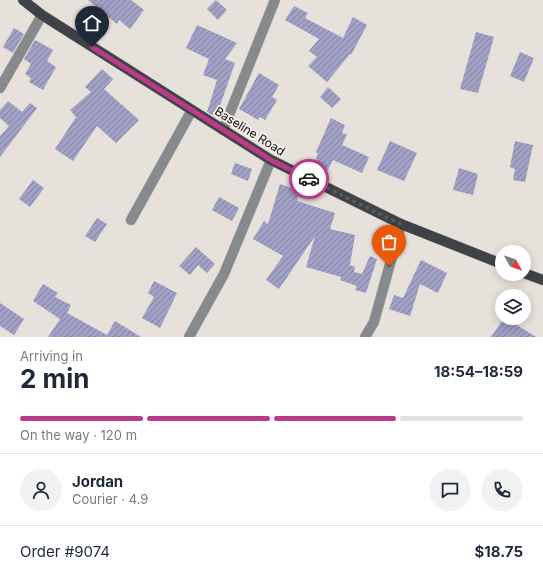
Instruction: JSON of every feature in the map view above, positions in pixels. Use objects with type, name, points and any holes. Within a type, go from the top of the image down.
[{"type":"main road","name":"Baseline Road","points":[[23,0],[42,15],[271,160],[400,224],[495,261]]},
{"type":"main road","points":[[531,276],[543,280]]},
{"type":"street","points":[[223,130],[275,0]]},
{"type":"street","points":[[0,88],[42,15]]},
{"type":"street","points":[[131,220],[192,110]]},
{"type":"street","points":[[189,337],[224,274],[271,160]]},
{"type":"street","points":[[365,337],[374,322],[400,224]]},
{"type":"building","points":[[88,0],[131,0],[144,10],[130,29],[119,20],[117,24]]},
{"type":"building","points":[[216,0],[227,10],[218,20],[207,9]]},
{"type":"building","points":[[294,6],[308,13],[305,18],[343,38],[353,17],[367,25],[351,55],[350,54],[327,82],[308,66],[317,57],[309,51],[319,39],[285,20]]},
{"type":"building","points":[[197,25],[237,43],[225,59],[235,63],[216,117],[207,112],[217,80],[203,75],[209,59],[186,48]]},
{"type":"building","points":[[14,28],[24,34],[13,53],[3,47]]},
{"type":"building","points":[[476,32],[494,37],[478,93],[460,89]]},
{"type":"building","points":[[35,40],[53,50],[47,61],[56,67],[43,90],[29,82],[31,78],[25,74],[31,64],[24,59]]},
{"type":"building","points":[[520,52],[534,58],[524,82],[510,76]]},
{"type":"building","points":[[102,69],[113,79],[104,89],[139,120],[116,143],[97,126],[73,161],[55,149],[76,117],[70,110],[91,92],[85,87]]},
{"type":"building","points":[[259,73],[279,85],[272,97],[277,100],[265,120],[260,117],[258,120],[239,109]]},
{"type":"building","points":[[328,87],[341,99],[332,108],[320,97]]},
{"type":"building","points":[[8,101],[22,112],[30,103],[37,108],[0,157],[0,136],[9,126],[0,118],[0,110]]},
{"type":"building","points":[[331,118],[345,125],[342,133],[347,135],[342,145],[369,157],[362,173],[333,160],[327,171],[313,165],[318,154],[316,152]]},
{"type":"building","points":[[390,141],[417,153],[404,181],[377,170]]},
{"type":"building","points":[[515,141],[533,145],[525,182],[513,180],[515,169],[510,167]]},
{"type":"building","points":[[235,163],[252,169],[248,181],[231,174]]},
{"type":"building","points":[[459,168],[478,174],[473,195],[453,190]]},
{"type":"building","points":[[33,180],[44,188],[30,207],[19,199]]},
{"type":"building","points":[[280,184],[300,191],[297,201],[335,213],[330,229],[355,235],[350,265],[355,267],[354,272],[362,274],[370,256],[377,259],[366,293],[355,290],[357,286],[340,280],[341,277],[306,267],[315,236],[279,289],[266,280],[283,256],[253,239],[264,221],[268,224]]},
{"type":"building","points":[[219,197],[239,208],[232,221],[212,210]]},
{"type":"building","points":[[97,218],[107,224],[95,242],[85,236]]},
{"type":"building","points":[[196,247],[215,264],[207,273],[198,265],[190,275],[179,266]]},
{"type":"building","points":[[421,260],[447,273],[438,293],[420,284],[410,316],[389,309],[394,295],[403,298]]},
{"type":"building","points":[[154,281],[177,293],[160,328],[142,318],[154,297],[148,293]]},
{"type":"building","points":[[43,284],[58,293],[55,297],[71,305],[67,313],[107,335],[115,321],[141,337],[48,337],[60,319],[33,301]]},
{"type":"building","points":[[0,303],[24,319],[14,335],[0,326]]},
{"type":"building","points":[[499,325],[517,325],[536,337],[491,337]]},
{"type":"way so far","points":[[309,179],[400,224],[389,266]]},
{"type":"route","points":[[92,47],[271,160],[309,179]]}]
